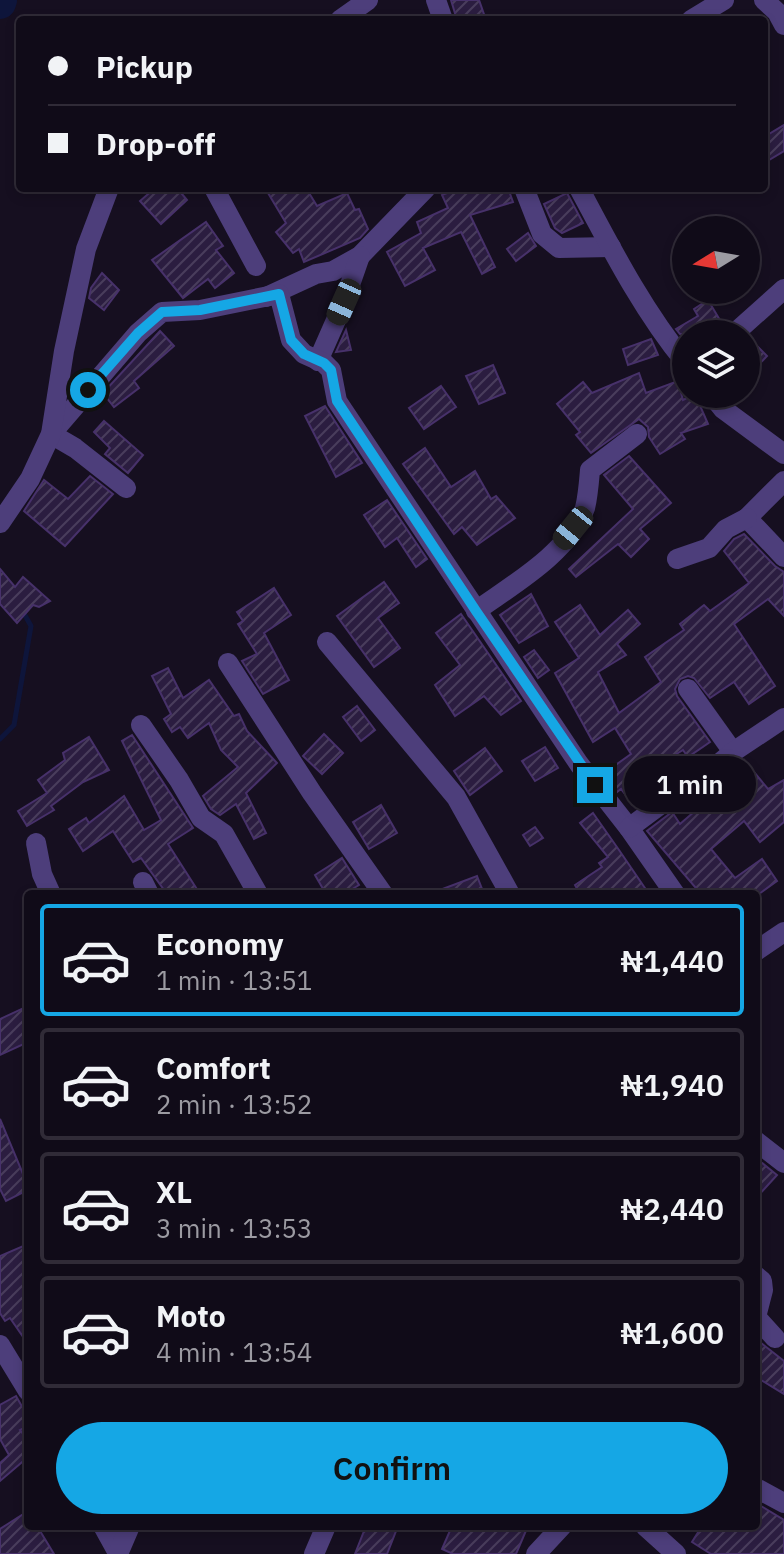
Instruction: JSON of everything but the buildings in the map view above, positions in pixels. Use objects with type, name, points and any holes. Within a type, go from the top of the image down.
[{"type":"street","points":[[346,16],[368,0]]},
{"type":"street","points":[[697,16],[718,2]]},
{"type":"street","points":[[51,434],[64,351],[86,249],[107,192]]},
{"type":"street","points":[[216,192],[256,266]]},
{"type":"street","points":[[266,297],[316,274],[333,271],[360,256],[422,192]]},
{"type":"street","points":[[526,192],[542,234],[559,248],[611,247]]},
{"type":"street","points":[[581,192],[672,346]]},
{"type":"street","points":[[318,361],[360,256]]},
{"type":"street","points":[[749,320],[784,289]]},
{"type":"street","points":[[0,523],[30,479],[51,434],[138,333],[162,312],[200,310],[279,294],[291,340],[304,354],[331,370],[337,401],[579,764],[672,890]]},
{"type":"street","points":[[722,408],[784,454]]},
{"type":"street","points":[[51,434],[75,448],[126,488]]},
{"type":"street","points":[[476,611],[548,559],[573,528],[584,508],[590,470],[637,434]]},
{"type":"street","points":[[677,559],[709,548],[726,529],[747,518],[784,481]]},
{"type":"street","points":[[747,518],[784,557]]},
{"type":"street","points":[[327,642],[456,797],[508,890]]},
{"type":"street","points":[[228,663],[312,793],[380,890]]},
{"type":"street","points":[[688,689],[733,752]]},
{"type":"street","points":[[629,828],[784,718]]},
{"type":"street","points":[[141,725],[201,818],[224,834],[256,890]]},
{"type":"street","points":[[36,843],[42,874],[49,890]]},
{"type":"street","points":[[760,948],[784,932]]},
{"type":"street","points":[[760,1144],[784,1163]]},
{"type":"street","points":[[760,1279],[763,1290],[760,1302]]},
{"type":"street","points":[[760,1321],[775,1338]]},
{"type":"street","points":[[0,1345],[24,1384]]},
{"type":"street","points":[[760,1490],[784,1503]]},
{"type":"street","points":[[105,1530],[118,1554]]},
{"type":"street","points":[[118,1554],[128,1530]]},
{"type":"street","points":[[314,1554],[324,1530]]},
{"type":"street","points":[[536,1554],[558,1530]]},
{"type":"street","points":[[649,1530],[676,1554]]},
{"type":"waterway","points":[[0,739],[14,725],[31,626],[22,610]]},
{"type":"route","points":[[88,390],[138,333],[162,312],[200,310],[279,294],[291,340],[304,354],[324,363],[331,370],[337,401],[595,785]]}]
